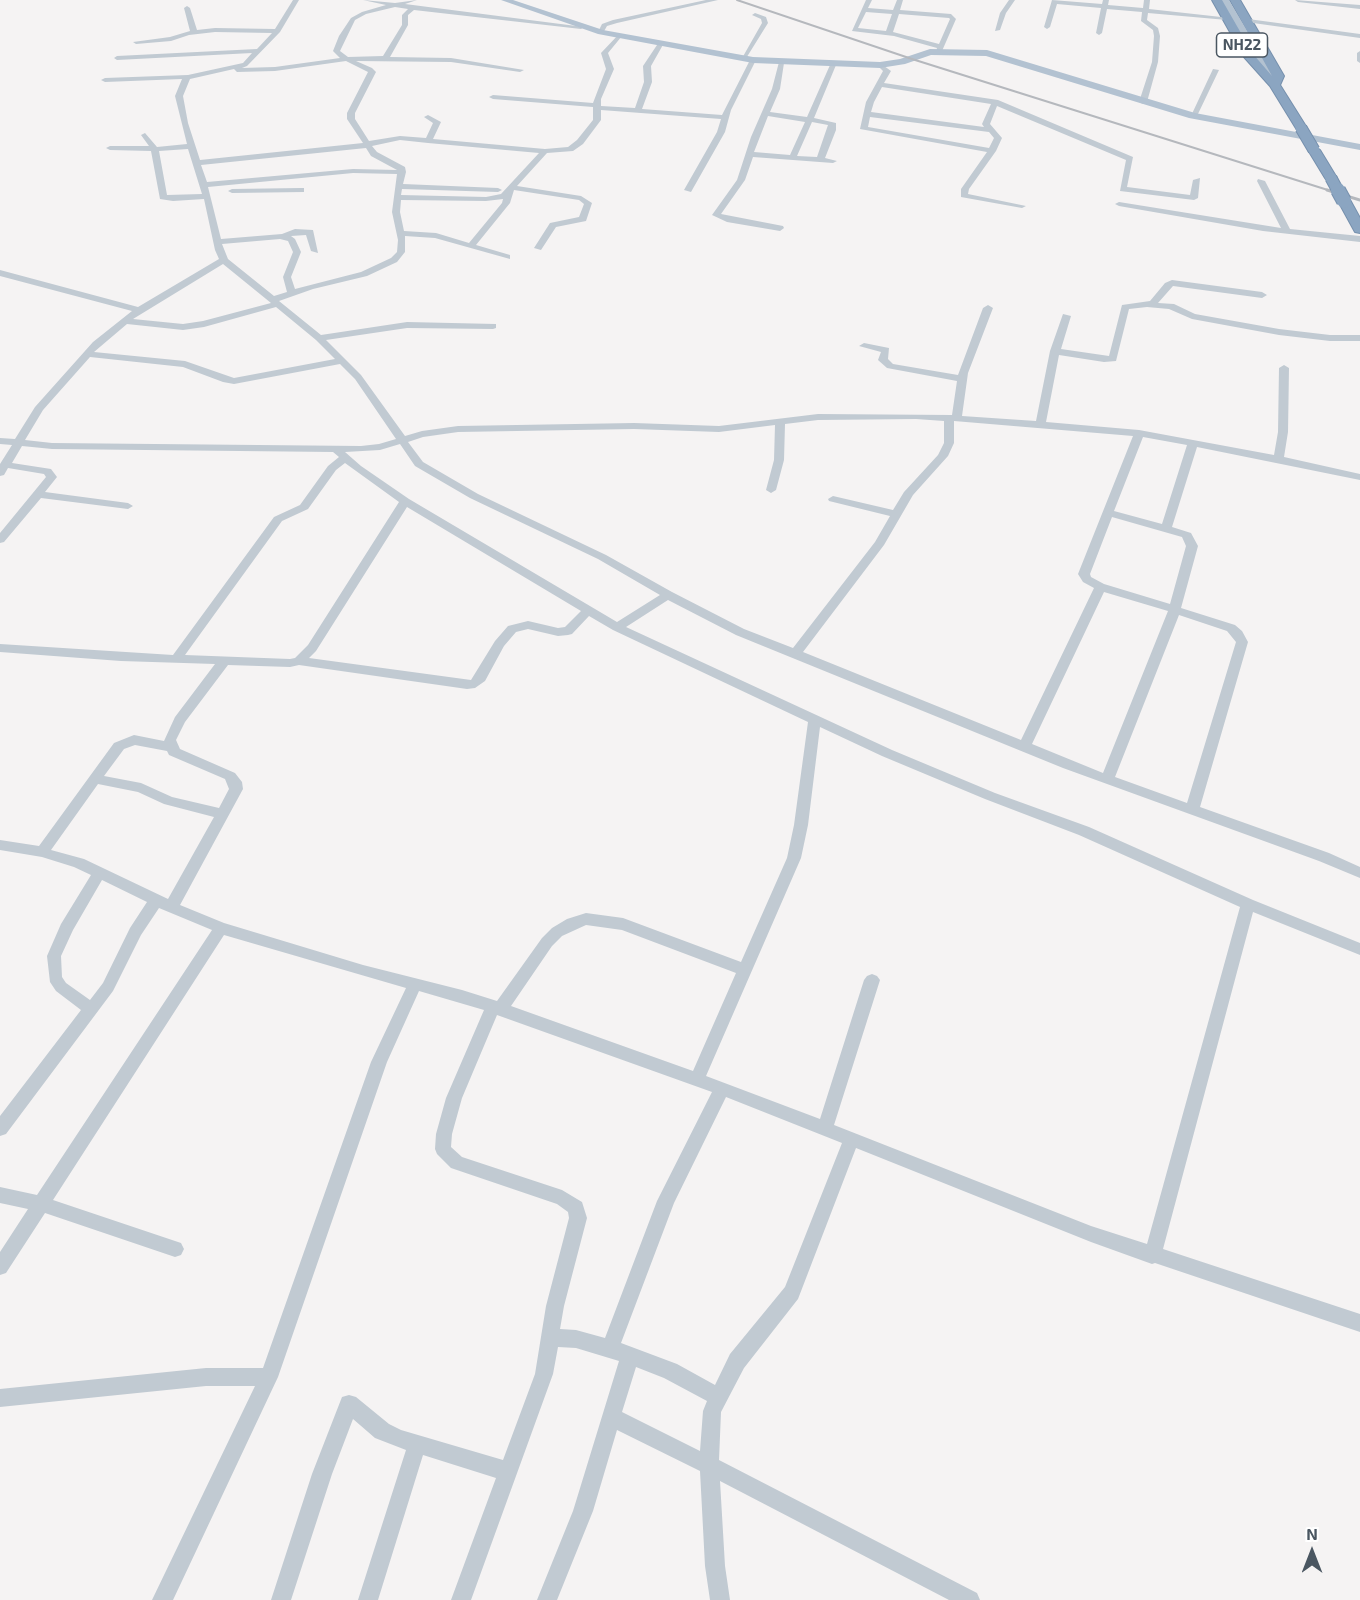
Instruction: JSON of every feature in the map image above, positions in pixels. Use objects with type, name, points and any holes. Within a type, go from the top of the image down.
[{"type":"highway","name":"NH22","points":[[1217,0],[1256,66],[1274,84],[1360,229]]},
{"type":"highway","name":"NH22","points":[[1235,0],[1278,76],[1274,84]]},
{"type":"main road","points":[[506,0],[580,27],[748,60],[880,65],[940,49],[970,51],[1004,57],[1193,116],[1360,147]]},
{"type":"main road","points":[[1226,0],[1274,84]]},
{"type":"street","points":[[105,80],[188,77],[245,65],[278,31],[290,6],[296,0]]},
{"type":"street","points":[[366,0],[414,4],[445,13],[580,27]]},
{"type":"street","points":[[601,32],[604,25],[615,21],[715,0]]},
{"type":"street","points":[[865,10],[954,17],[940,49],[889,33],[854,30],[869,0]]},
{"type":"street","points":[[889,33],[900,0]]},
{"type":"street","points":[[997,30],[1003,13],[1012,0]]},
{"type":"street","points":[[1143,102],[1155,62],[1157,36],[1156,29],[1144,21],[1147,0]]},
{"type":"street","points":[[1298,0],[1360,7]]},
{"type":"street","points":[[1047,27],[1055,1],[1106,4],[1145,12],[1227,18]]},
{"type":"street","points":[[123,321],[174,327],[193,326],[275,302],[292,292],[354,277],[388,263],[401,252],[396,212],[398,186],[402,172],[400,166],[375,154],[351,119],[351,113],[372,72],[346,59],[336,51],[350,22],[364,13],[400,4]]},
{"type":"street","points":[[385,59],[405,25],[405,15],[414,4]]},
{"type":"street","points":[[1099,33],[1106,4]]},
{"type":"street","points":[[187,8],[194,32]]},
{"type":"street","points":[[688,190],[722,132],[724,117],[765,23],[764,18],[755,15]]},
{"type":"street","points":[[1248,21],[1360,36]]},
{"type":"street","points":[[136,42],[171,39],[194,32],[209,38],[278,31]]},
{"type":"street","points":[[196,163],[369,144],[393,138],[563,151],[577,144],[596,122],[598,95],[610,69],[604,53],[619,36]]},
{"type":"street","points":[[206,73],[209,38]]},
{"type":"street","points":[[638,111],[648,82],[647,66],[661,43]]},
{"type":"street","points":[[117,58],[259,51]]},
{"type":"street","points":[[1360,52],[1360,61]]},
{"type":"street","points":[[226,70],[275,69],[346,59],[385,59],[450,60],[520,70]]},
{"type":"street","points":[[780,228],[727,219],[716,214],[739,183],[776,89],[781,63]]},
{"type":"street","points":[[793,157],[833,65]]},
{"type":"street","points":[[880,65],[887,71],[870,102],[864,127],[867,131],[992,151]]},
{"type":"street","points":[[1193,116],[1215,70]]},
{"type":"street","points":[[188,77],[181,86],[179,101],[217,242],[224,260],[319,338],[342,360],[363,384],[400,441],[428,472],[498,509],[602,557],[668,595],[740,632],[1107,780],[1324,856],[1360,873]]},
{"type":"street","points":[[880,85],[995,102],[1130,159],[1123,189],[1194,198]]},
{"type":"street","points":[[493,97],[724,117]]},
{"type":"street","points":[[995,102],[986,124],[998,138],[992,151],[964,189],[964,195],[1023,206]]},
{"type":"street","points":[[766,114],[828,121],[833,125],[820,160]]},
{"type":"street","points":[[867,114],[991,130]]},
{"type":"street","points":[[428,117],[437,122],[428,141]]},
{"type":"street","points":[[145,135],[155,149],[163,197],[173,199],[205,191],[353,171],[402,172]]},
{"type":"street","points":[[110,148],[155,149],[191,146]]},
{"type":"street","points":[[472,245],[506,203],[511,191],[545,151]]},
{"type":"street","points":[[749,154],[833,161]]},
{"type":"street","points":[[1190,217],[1197,180]]},
{"type":"street","points":[[1261,181],[1287,231]]},
{"type":"street","points":[[398,186],[511,191],[588,201],[583,219],[553,225],[538,248]]},
{"type":"street","points":[[205,191],[301,190]]},
{"type":"street","points":[[398,197],[486,199],[511,191]]},
{"type":"street","points":[[1119,204],[1190,217],[1360,239]]},
{"type":"street","points":[[217,242],[310,232],[315,251]]},
{"type":"street","points":[[400,233],[429,235],[472,245],[507,257]]},
{"type":"street","points":[[284,236],[294,241],[297,252],[287,277],[292,292]]},
{"type":"street","points":[[0,540],[52,477],[51,474],[3,469],[39,409],[87,354],[123,321],[224,260]]},
{"type":"street","points":[[0,273],[140,310]]},
{"type":"street","points":[[1150,305],[1172,283],[1262,295]]},
{"type":"street","points":[[1055,351],[1104,359],[1113,358],[1125,307],[1150,305],[1171,306],[1192,316],[1280,332],[1330,338],[1360,338]]},
{"type":"street","points":[[795,654],[880,543],[908,494],[947,450],[962,379],[988,308]]},
{"type":"street","points":[[1040,425],[1055,351],[1066,316]]},
{"type":"street","points":[[319,338],[407,325],[494,326]]},
{"type":"street","points":[[864,346],[886,350],[884,360],[890,366],[916,373],[962,379]]},
{"type":"street","points":[[87,354],[185,364],[234,381],[342,360]]},
{"type":"street","points":[[1278,459],[1283,432],[1284,368]]},
{"type":"street","points":[[0,441],[19,441],[52,446],[341,453],[380,447],[422,434],[458,429],[624,426],[719,429],[855,416],[953,417],[1138,433],[1360,477]]},
{"type":"street","points":[[771,490],[779,460],[780,422]]},
{"type":"street","points":[[1138,433],[1084,574],[1087,579],[1100,587],[1231,628],[1242,642],[1192,810]]},
{"type":"street","points":[[1167,528],[1193,443]]},
{"type":"street","points":[[341,453],[405,501],[617,627],[815,720],[990,796],[1132,852],[1360,949]]},
{"type":"street","points":[[176,659],[278,519],[304,507],[341,453]]},
{"type":"street","points":[[37,494],[128,506]]},
{"type":"street","points":[[833,499],[896,514]]},
{"type":"street","points":[[299,661],[312,648],[405,501]]},
{"type":"street","points":[[1107,512],[1187,535],[1192,546],[1175,609],[1107,780]]},
{"type":"street","points":[[1024,747],[1100,587]]},
{"type":"street","points":[[617,627],[668,595]]},
{"type":"street","points":[[0,648],[176,659],[290,663],[299,661],[467,685],[475,684],[481,678],[499,644],[512,628],[528,626],[558,632],[568,631],[588,610]]},
{"type":"street","points":[[172,906],[234,795],[235,782],[230,776],[174,752],[170,740],[180,720],[224,661]]},
{"type":"street","points":[[697,1079],[794,858],[801,825],[815,720]]},
{"type":"street","points":[[42,852],[114,750],[134,740],[171,747]]},
{"type":"street","points":[[95,779],[141,788],[169,801],[223,814]]},
{"type":"street","points":[[0,845],[42,852],[79,863],[221,928],[497,1008],[722,1088],[1091,1234],[1360,1323]]},
{"type":"street","points":[[91,1009],[61,987],[55,978],[54,956],[66,928],[99,873]]},
{"type":"street","points":[[0,1129],[114,977],[135,932],[157,899]]},
{"type":"street","points":[[1152,1256],[1248,903]]},
{"type":"street","points":[[461,1600],[510,1472],[543,1374],[555,1306],[578,1218],[576,1208],[562,1198],[458,1163],[448,1156],[443,1149],[449,1114],[497,1008],[547,942],[557,932],[572,923],[586,919],[624,924],[746,970]]},
{"type":"street","points":[[0,1267],[221,928]]},
{"type":"street","points":[[825,1128],[872,980]]},
{"type":"street","points":[[162,1600],[269,1377],[379,1062],[415,984]]},
{"type":"street","points":[[610,1349],[666,1201],[722,1088]]},
{"type":"street","points":[[720,1600],[715,1566],[709,1467],[712,1411],[737,1361],[792,1293],[852,1138]]},
{"type":"street","points":[[0,1195],[40,1204],[175,1249]]},
{"type":"street","points":[[551,1337],[576,1339],[630,1355],[670,1371],[719,1396]]},
{"type":"street","points":[[547,1600],[583,1511],[630,1355]]},
{"type":"street","points":[[0,1398],[206,1377],[269,1377]]},
{"type":"street","points":[[280,1600],[322,1474],[350,1404],[382,1431],[510,1472]]},
{"type":"street","points":[[612,1417],[970,1600]]},
{"type":"street","points":[[368,1600],[417,1444]]},
{"type":"railway","points":[[737,0],[912,59],[1331,191]]},
{"type":"railway","points":[[1327,190],[1360,200]]}]
